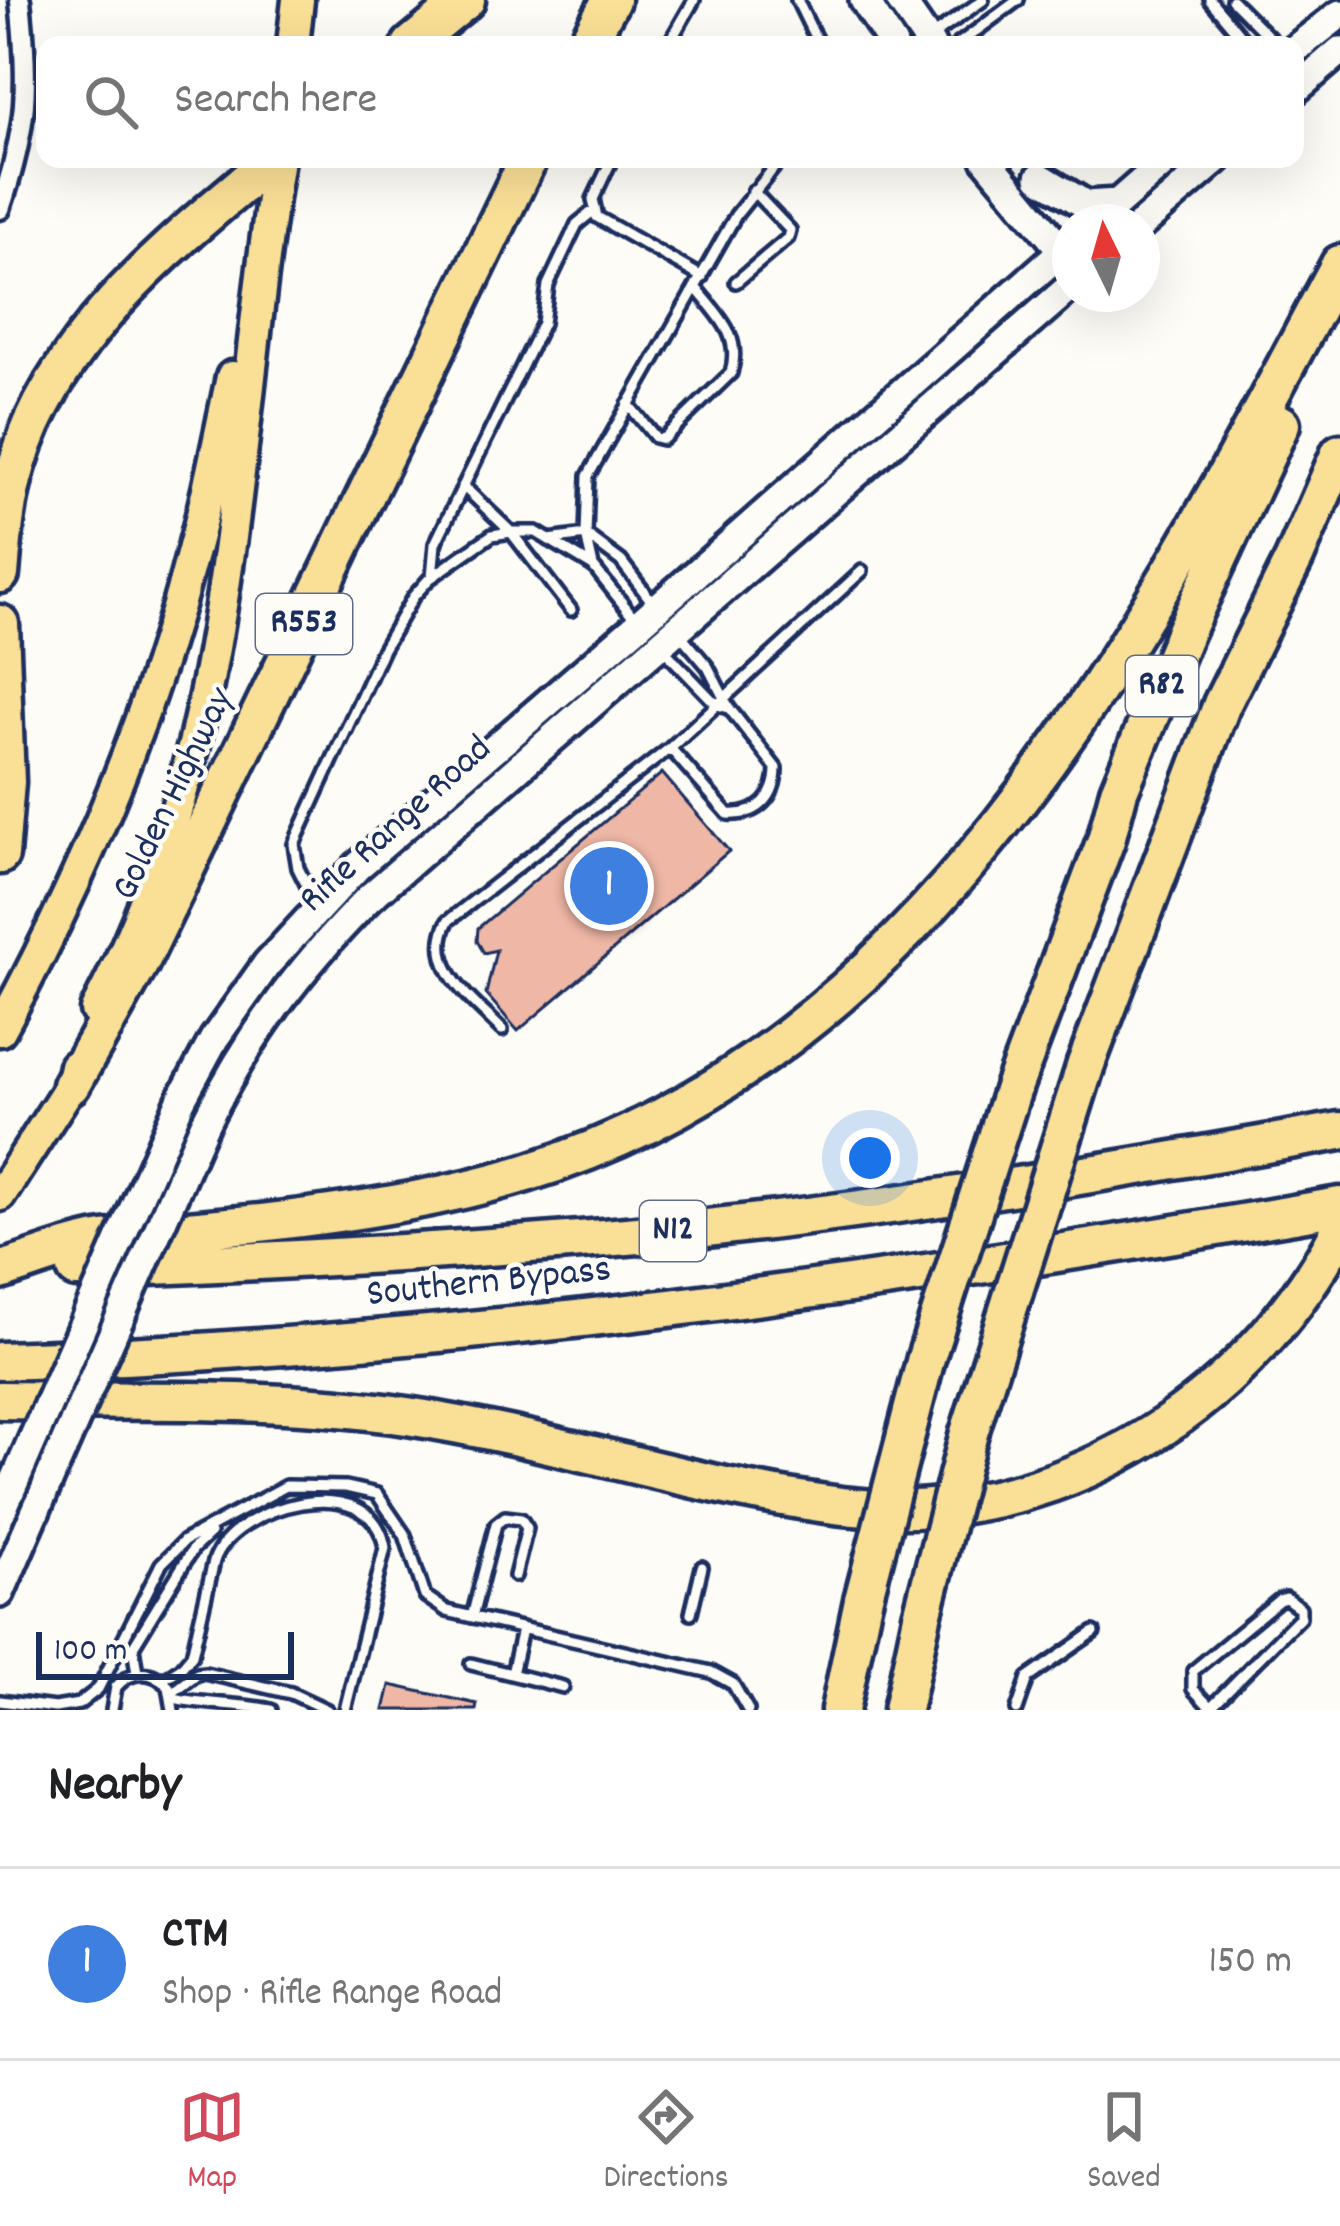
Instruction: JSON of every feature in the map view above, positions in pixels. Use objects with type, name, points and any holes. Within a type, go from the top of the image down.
[{"type":"highway","points":[[591,36],[611,0]]},
{"type":"highway","points":[[422,36],[465,1]]},
{"type":"highway","points":[[0,574],[17,464],[54,381],[87,333],[183,238],[265,168]]},
{"type":"highway","name":"Golden Highway","points":[[71,1084],[140,963],[524,168]]},
{"type":"highway","points":[[0,1272],[101,1241],[349,1212],[471,1189],[530,1172],[647,1123],[716,1086],[786,1040],[834,1002],[914,925],[1087,705],[1216,496],[1340,264]]},
{"type":"highway","name":"R82","points":[[840,1710],[863,1600],[926,1358],[1013,1088],[1106,840],[1119,791],[1185,631],[1340,296]]},
{"type":"highway","name":"R82","points":[[902,1710],[968,1433],[1086,1064],[1222,704],[1294,560],[1340,454]]},
{"type":"highway","points":[[0,624],[6,782],[0,855]]},
{"type":"highway","name":"Southern Bypass","points":[[0,1272],[234,1264],[641,1234],[891,1204],[1340,1131]]},
{"type":"highway","name":"Southern Bypass","points":[[0,1361],[273,1347],[508,1327],[894,1280],[1340,1206]]},
{"type":"highway","points":[[0,1400],[356,1409],[526,1437],[787,1498],[845,1507],[924,1509],[1028,1490],[1114,1457],[1161,1431],[1266,1340],[1303,1293],[1340,1229]]},
{"type":"main road","points":[[294,36],[298,0]]},
{"type":"main road","points":[[864,0],[884,36]]},
{"type":"main road","points":[[900,0],[922,36]]},
{"type":"main road","points":[[1304,42],[1340,14]]},
{"type":"main road","points":[[1304,74],[1340,51]]},
{"type":"main road","points":[[71,1084],[85,1031],[158,870],[190,772],[216,647],[275,168]]},
{"type":"main road","points":[[994,168],[1052,234]]},
{"type":"main road","points":[[1032,168],[1086,206],[1118,202],[1158,168]]},
{"type":"main road","points":[[1032,168],[1063,204]]},
{"type":"main road","points":[[1160,208],[1207,168]]},
{"type":"main road","points":[[1022,285],[1034,266],[1037,249],[1027,207]]},
{"type":"main road","points":[[0,1030],[107,807],[164,650],[194,548],[268,217]]},
{"type":"main road","name":"Rifle Range Road","points":[[1,1512],[181,1100],[243,998],[317,907],[357,867],[1052,263]]},
{"type":"main road","name":"Rifle Range Road","points":[[0,1593],[205,1123],[236,1063],[319,950],[385,884],[1052,303]]},
{"type":"main road","name":"Golden Highway","points":[[6,1186],[71,1084]]},
{"type":"street","points":[[0,209],[19,154],[27,89],[20,0]]},
{"type":"lane","points":[[673,36],[694,0]]},
{"type":"lane","points":[[797,0],[815,36]]},
{"type":"lane","points":[[935,36],[983,0]]},
{"type":"lane","points":[[969,36],[1018,0]]},
{"type":"lane","points":[[1210,0],[1241,36]]},
{"type":"lane","points":[[1219,10],[1230,0],[1268,36]]},
{"type":"lane","points":[[608,168],[592,199],[593,211],[699,282],[733,335],[736,358],[731,373],[663,440],[628,404]]},
{"type":"lane","points":[[593,566],[586,535],[588,476],[753,191],[773,168]]},
{"type":"lane","points":[[736,282],[788,238],[790,230],[753,191]]},
{"type":"lane","points":[[432,577],[435,544],[543,323],[548,285],[577,224],[593,211]]},
{"type":"lane","points":[[463,486],[512,532],[571,610]]},
{"type":"lane","points":[[317,907],[303,880],[294,844],[383,649],[413,597],[432,577],[492,535],[536,532],[593,566],[648,616],[776,768],[771,793],[762,805],[736,815],[724,811],[670,748]]},
{"type":"lane","points":[[550,540],[586,535],[621,561],[648,616],[724,704]]},
{"type":"lane","points":[[502,1030],[445,968],[440,942],[448,921],[724,704],[862,571]]},
{"type":"lane","points":[[0,1702],[55,1708],[79,1704],[106,1680],[161,1564],[184,1541],[286,1486],[346,1487],[377,1494],[405,1535],[425,1597],[447,1611],[711,1672],[733,1684],[748,1710]]},
{"type":"lane","points":[[106,1680],[137,1673],[162,1679],[181,1668],[192,1655],[218,1549],[228,1539],[283,1507],[309,1501],[354,1506],[371,1515],[382,1531],[385,1549],[345,1710]]},
{"type":"lane","points":[[472,1617],[496,1525],[505,1517],[521,1519],[527,1528],[515,1576]]},
{"type":"lane","points":[[137,1673],[133,1647],[193,1549],[218,1525]]},
{"type":"lane","points":[[691,1613],[702,1568]]},
{"type":"lane","points":[[1286,1598],[1300,1608],[1300,1617],[1209,1708],[1193,1689],[1192,1671],[1279,1600],[1286,1598]]},
{"type":"lane","points":[[512,1674],[522,1629]]},
{"type":"lane","points":[[1017,1710],[1028,1678],[1094,1632]]},
{"type":"lane","points":[[472,1664],[563,1687]]},
{"type":"lane","points":[[173,1700],[205,1673],[291,1693],[327,1710]]},
{"type":"lane","points":[[101,1710],[123,1679]]},
{"type":"lane","points":[[162,1679],[173,1700]]},
{"type":"lane","points":[[112,1696],[112,1710]]},
{"type":"lane","points":[[173,1700],[206,1705],[226,1701],[271,1710]]},
{"type":"lane","points":[[0,1702],[18,1710]]},
{"type":"building","points":[[662,773],[729,851],[518,1031],[486,994],[496,950],[484,953],[477,941],[478,928]]},
{"type":"building","points":[[390,1685],[477,1704],[476,1710],[384,1710]]},
{"type":"place","name":"CTM","points":[[609,886]]}]
